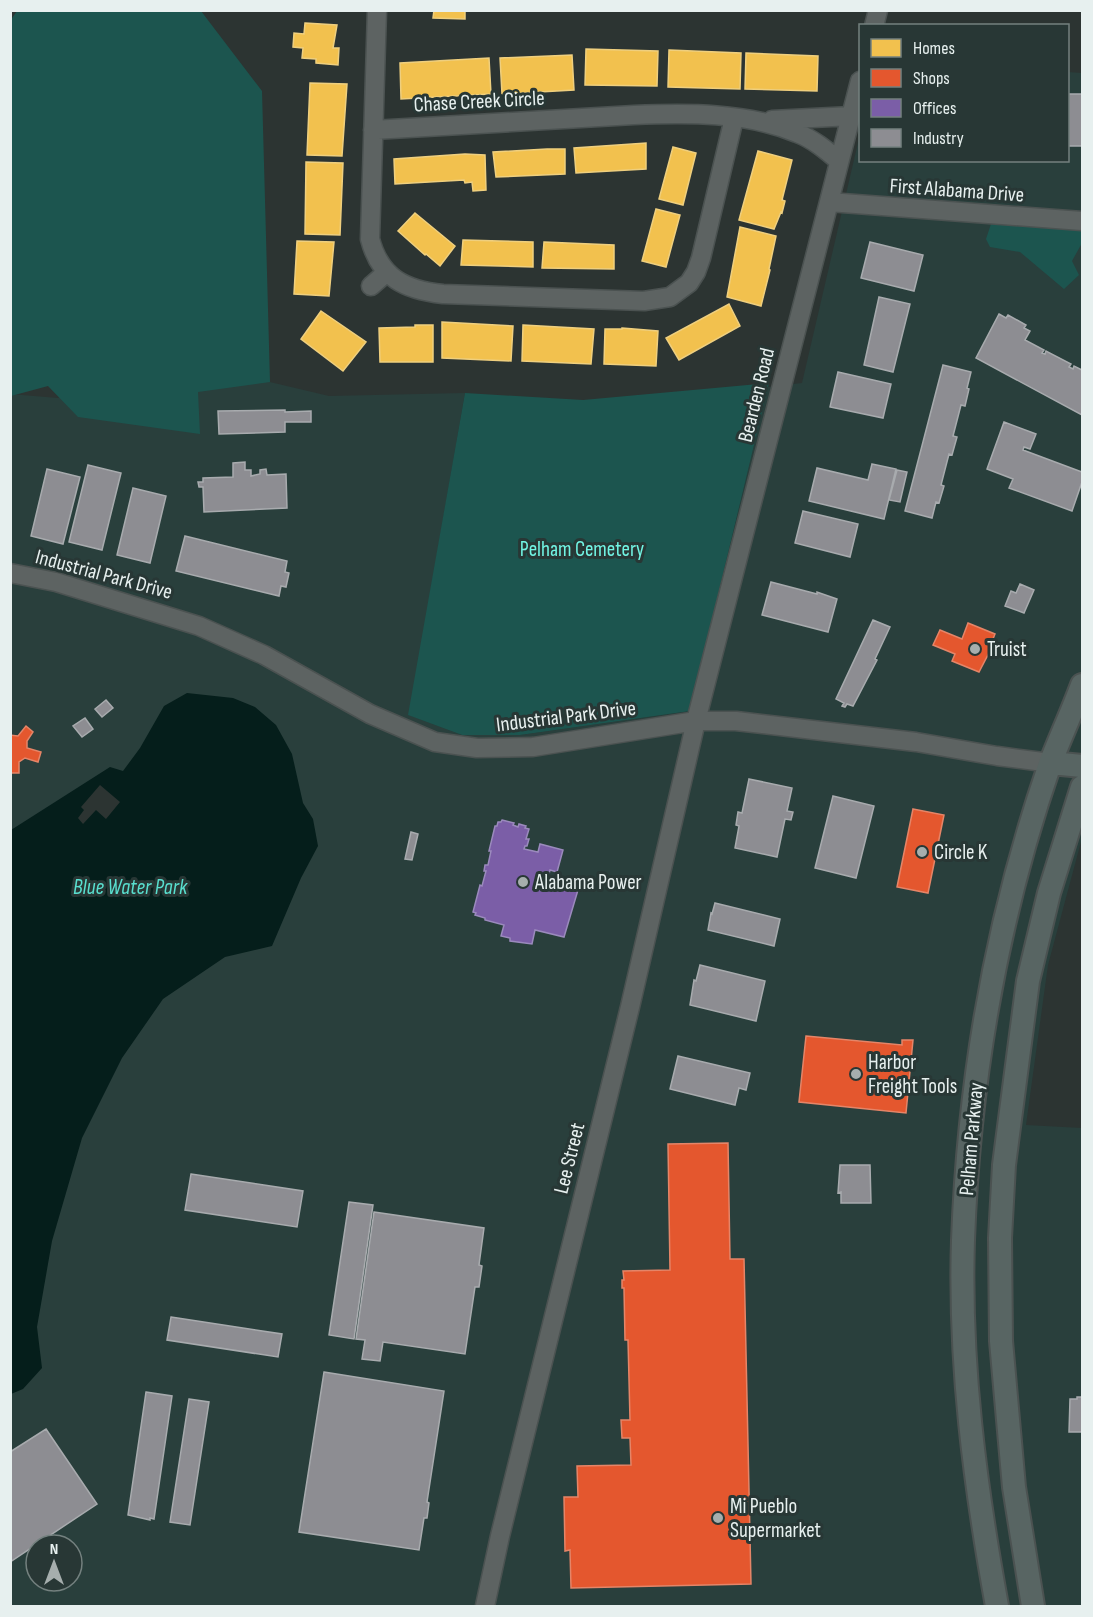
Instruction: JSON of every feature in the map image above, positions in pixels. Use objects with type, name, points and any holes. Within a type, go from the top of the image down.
[{"type":"main road","name":"Pelham Parkway","points":[[997,1606],[980,1503],[970,1421],[966,1354],[963,1241],[977,1074],[990,986],[1017,874],[1051,763],[1083,686]]},
{"type":"main road","points":[[1051,763],[1083,766]]},
{"type":"main road","name":"Pelham Parkway","points":[[1033,1606],[1006,1413],[1001,1341],[1000,1238],[1008,1126],[1028,981],[1049,893],[1083,787]]},
{"type":"main road","points":[[967,1186],[1003,1190]]},
{"type":"main road","points":[[980,1503],[1018,1508]]},
{"type":"street","points":[[377,10],[370,239],[374,252],[387,272],[411,287],[443,294],[644,301],[670,297],[689,283],[701,258],[734,118]]},
{"type":"street","name":"Bearden Road","points":[[696,720],[859,89]]},
{"type":"street","name":"Chase Creek Circle","points":[[373,130],[666,114],[755,120],[852,116]]},
{"type":"street","name":"Chase Creek Circle","points":[[755,120],[798,133],[839,161]]},
{"type":"street","name":"First Alabama Drive","points":[[829,202],[1083,221]]},
{"type":"street","points":[[370,286],[387,272]]},
{"type":"street","name":"Industrial Park Drive","points":[[10,573],[56,582],[199,626],[264,655],[370,714],[418,736],[447,745],[506,749],[533,747],[696,720],[736,721],[916,742],[1051,763]]},
{"type":"street","name":"Lee Street","points":[[485,1606],[629,1013],[696,720]]},
{"type":"shaded area","points":[[1069,72],[1082,73],[1082,838],[1048,965],[1026,1125],[1082,1128],[1082,1606],[11,1606],[10,394],[58,398],[148,353],[329,396],[465,393],[409,715],[462,735],[520,735],[690,711],[768,387],[802,383],[859,138],[859,162],[1069,162]]},
{"type":"green space","points":[[17,11],[201,11],[262,91],[270,382],[198,392],[200,434],[78,417],[48,386],[11,396],[10,21]]},
{"type":"green space","points":[[991,224],[1082,230],[1082,243],[1072,261],[1079,275],[1064,289],[1020,252],[990,247],[986,239]]},
{"type":"green space","name":"Pelham Cemetery","points":[[769,383],[690,711],[520,735],[462,735],[408,715],[465,393],[583,400]]},
{"type":"water","name":"Blue Water Park","points":[[187,693],[233,698],[255,707],[276,725],[292,754],[303,803],[313,819],[318,846],[301,878],[272,946],[225,957],[163,999],[122,1058],[82,1138],[52,1241],[37,1327],[42,1368],[23,1389],[11,1394],[11,830],[110,767],[123,771],[140,748],[164,706]]},
{"type":"pier","points":[[100,785],[120,802],[106,819],[96,810],[83,824],[78,818],[84,810],[81,807]]},
{"type":"building: Homes","points":[[434,10],[465,10],[465,19],[433,18]]},
{"type":"building: Homes","points":[[305,23],[337,25],[333,48],[339,48],[338,65],[316,63],[316,59],[302,58],[303,48],[293,47],[294,33],[304,34]]},
{"type":"building: Homes","points":[[586,49],[658,51],[657,86],[585,85]]},
{"type":"building: Homes","points":[[669,50],[741,53],[740,89],[668,87]]},
{"type":"building: Homes","points":[[746,53],[818,56],[817,91],[745,89]]},
{"type":"building: Homes","points":[[572,55],[574,90],[502,94],[500,58]]},
{"type":"building: Homes","points":[[489,58],[491,94],[401,99],[400,63]]},
{"type":"building: Homes","points":[[310,83],[347,84],[342,156],[307,155]]},
{"type":"building: Homes","points":[[646,143],[646,169],[576,173],[574,148]]},
{"type":"building: Homes","points":[[673,147],[696,153],[683,205],[659,199]]},
{"type":"building: Homes","points":[[565,149],[565,174],[496,177],[493,152]]},
{"type":"building: Homes","points":[[758,151],[792,160],[782,200],[785,201],[782,213],[774,229],[739,220]]},
{"type":"building: Homes","points":[[465,154],[485,155],[486,190],[473,191],[472,182],[465,183],[464,180],[395,184],[394,159]]},
{"type":"building: Homes","points":[[306,162],[343,163],[340,235],[305,234]]},
{"type":"building: Homes","points":[[656,209],[680,215],[666,267],[642,261]]},
{"type":"building: Homes","points":[[415,213],[455,246],[440,266],[398,231]]},
{"type":"building: Homes","points":[[740,227],[776,236],[761,306],[727,297]]},
{"type":"building: Homes","points":[[463,240],[533,242],[533,267],[461,265]]},
{"type":"building: Homes","points":[[297,241],[334,242],[329,296],[294,294]]},
{"type":"building: Homes","points":[[544,242],[614,245],[614,269],[542,268]]},
{"type":"building: Homes","points":[[729,304],[740,326],[679,360],[666,338]]},
{"type":"building: Homes","points":[[321,311],[366,342],[343,371],[301,339]]},
{"type":"building: Homes","points":[[442,322],[513,326],[511,361],[442,358]]},
{"type":"building: Homes","points":[[415,325],[433,325],[433,362],[380,362],[379,328],[415,327]]},
{"type":"building: Homes","points":[[523,325],[594,329],[591,364],[522,361]]},
{"type":"building: Homes","points":[[605,329],[658,331],[656,366],[604,364]]},
{"type":"building: Shops","points":[[968,623],[995,634],[989,649],[991,649],[979,672],[952,661],[955,654],[933,645],[940,630],[962,639]]},
{"type":"building: Shops","points":[[26,726],[33,732],[27,741],[27,748],[41,752],[38,762],[25,758],[19,762],[19,773],[10,773],[10,735],[18,736]]},
{"type":"building: Shops","points":[[913,809],[944,815],[928,893],[897,887]]},
{"type":"building: Shops","name":"Harbor Freight Tools","points":[[806,1036],[902,1045],[902,1040],[913,1040],[906,1113],[799,1102]]},
{"type":"building: Shops","points":[[728,1143],[730,1259],[744,1259],[751,1584],[571,1588],[570,1550],[565,1551],[564,1497],[578,1497],[577,1466],[631,1465],[630,1438],[622,1438],[621,1420],[630,1420],[623,1271],[670,1270],[668,1144]]},
{"type":"building: Offices","name":"Alabama Power","points":[[502,820],[514,823],[513,825],[518,827],[519,824],[526,826],[525,828],[529,829],[526,839],[529,839],[524,849],[538,852],[540,844],[563,850],[557,872],[550,870],[548,878],[576,885],[575,889],[578,890],[564,937],[535,930],[532,944],[510,941],[510,938],[501,936],[504,925],[485,920],[473,912],[486,871],[484,871],[485,865],[488,865],[495,826]]},
{"type":"building: Industry","points":[[1069,94],[1082,94],[1082,146],[1069,146]]},
{"type":"building: Industry","points":[[870,242],[923,255],[914,291],[861,278]]},
{"type":"building: Industry","points":[[879,297],[910,304],[893,372],[864,365]]},
{"type":"building: Industry","points":[[999,314],[1006,318],[1008,315],[1026,325],[1024,328],[1030,331],[1025,340],[1044,350],[1042,353],[1045,354],[1046,351],[1071,364],[1069,367],[1073,369],[1074,366],[1082,370],[1082,415],[976,358]]},
{"type":"building: Industry","points":[[943,365],[971,372],[965,406],[961,405],[953,436],[957,437],[952,455],[949,454],[941,485],[944,486],[939,503],[936,502],[932,518],[905,511]]},
{"type":"building: Industry","points":[[838,372],[891,384],[883,418],[830,407]]},
{"type":"building: Industry","points":[[285,410],[285,412],[311,411],[311,422],[285,422],[285,432],[219,434],[218,411]]},
{"type":"building: Industry","points":[[1004,422],[1036,434],[1030,449],[1024,447],[1023,450],[1082,472],[1082,482],[1072,511],[1009,488],[1013,479],[987,469]]},
{"type":"building: Industry","points":[[245,462],[245,470],[251,470],[251,476],[260,474],[260,470],[266,469],[267,475],[286,474],[287,508],[204,512],[203,487],[199,487],[198,482],[203,482],[203,478],[233,477],[233,463]]},
{"type":"building: Industry","points":[[872,464],[896,469],[884,519],[809,501],[817,468],[868,480]]},
{"type":"building: Industry","points":[[88,465],[121,473],[102,550],[69,542]]},
{"type":"building: Industry","points":[[47,469],[80,477],[63,544],[31,536]]},
{"type":"building: Industry","points":[[897,470],[907,472],[900,502],[889,500]]},
{"type":"building: Industry","points":[[133,488],[166,496],[150,563],[117,555]]},
{"type":"building: Industry","points":[[803,511],[858,524],[850,557],[795,543]]},
{"type":"building: Industry","points":[[185,536],[287,561],[285,572],[289,573],[286,587],[281,586],[279,596],[176,571]]},
{"type":"building: Industry","points":[[771,582],[837,599],[828,632],[762,615]]},
{"type":"building: Industry","points":[[1020,584],[1034,590],[1024,613],[1005,606],[1011,591],[1016,593]]},
{"type":"building: Industry","points":[[873,620],[890,627],[875,659],[877,660],[853,706],[847,704],[845,707],[842,706],[844,703],[836,699]]},
{"type":"building: Industry","points":[[106,700],[113,708],[102,717],[95,709]]},
{"type":"building: Industry","points":[[85,718],[93,729],[82,737],[73,726]]},
{"type":"building: Industry","points":[[749,779],[792,788],[787,811],[793,812],[791,820],[785,819],[777,857],[735,848],[739,826],[736,825],[738,812],[742,813]]},
{"type":"building: Industry","points":[[833,796],[874,806],[856,878],[815,868]]},
{"type":"building: Industry","points":[[411,832],[418,834],[412,860],[405,859]]},
{"type":"building: Industry","points":[[715,903],[780,919],[774,946],[708,930]]},
{"type":"building: Industry","points":[[700,965],[765,981],[756,1021],[690,1005],[694,980],[696,981]]},
{"type":"building: Industry","points":[[678,1056],[750,1073],[746,1090],[739,1088],[735,1105],[670,1089]]},
{"type":"building: Industry","points":[[840,1165],[870,1165],[871,1203],[841,1203],[841,1192],[838,1193]]},
{"type":"building: Industry","points":[[191,1174],[303,1191],[297,1227],[185,1210]]},
{"type":"building: Industry","points":[[349,1202],[373,1205],[354,1339],[329,1335]]},
{"type":"building: Industry","points":[[374,1212],[484,1228],[479,1265],[482,1266],[479,1287],[475,1287],[465,1354],[383,1342],[380,1361],[362,1359],[365,1340],[356,1339]]},
{"type":"building: Industry","points":[[171,1317],[282,1334],[278,1357],[167,1340]]},
{"type":"building: Industry","points":[[324,1372],[444,1391],[427,1502],[429,1503],[427,1518],[424,1518],[419,1550],[299,1532]]},
{"type":"building: Industry","points":[[146,1392],[172,1396],[154,1519],[150,1518],[150,1520],[128,1515]]},
{"type":"building: Industry","points":[[1077,1397],[1082,1397],[1082,1432],[1069,1432],[1070,1399],[1077,1399]]},
{"type":"building: Industry","points":[[189,1399],[209,1402],[190,1525],[170,1522]]},
{"type":"building: Industry","points":[[46,1429],[97,1504],[54,1533],[24,1533],[24,1553],[10,1562],[10,1452]]},
{"type":"place","name":"Truist","points":[[975,649]]},
{"type":"place","name":"Circle K","points":[[922,852]]},
{"type":"place","name":"Alabama Power","points":[[523,882]]},
{"type":"place","name":"Harbor Freight Tools","points":[[856,1074]]},
{"type":"place","name":"Mi Pueblo Supermarket","points":[[718,1518]]}]
